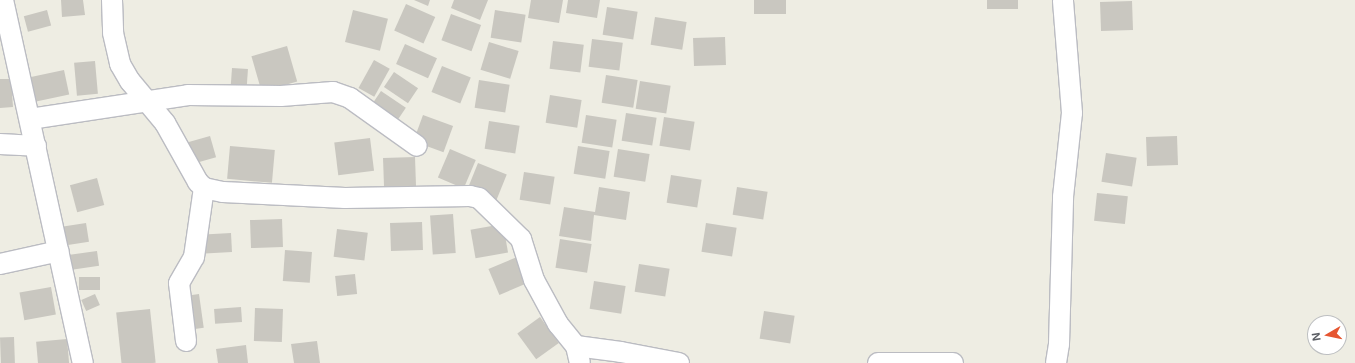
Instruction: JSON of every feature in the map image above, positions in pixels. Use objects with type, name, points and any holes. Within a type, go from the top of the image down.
[{"type":"street","points":[[3,0],[60,251],[83,363]]},
{"type":"street","points":[[112,0],[113,33],[120,64],[137,102],[165,123],[204,188],[194,257],[179,284],[186,341]]},
{"type":"street","points":[[1056,363],[1059,344],[1063,197],[1072,113],[1063,0]]},
{"type":"street","points":[[30,119],[188,95],[282,96],[333,92],[350,98],[417,146]]},
{"type":"street","points":[[0,144],[36,146]]},
{"type":"street","points":[[204,188],[223,192],[345,198],[470,196],[479,198],[521,239],[534,280],[544,302],[578,355],[679,363]]},
{"type":"street","points":[[0,264],[60,251]]},
{"type":"street","points":[[878,363],[953,363]]},
{"type":"building","points":[[61,0],[83,0],[85,15],[62,17]]},
{"type":"building","points":[[414,0],[430,0],[428,6]]},
{"type":"building","points":[[454,0],[488,0],[480,20],[451,8]]},
{"type":"building","points":[[531,0],[563,0],[559,23],[528,18]]},
{"type":"building","points":[[568,0],[600,0],[597,18],[566,13]]},
{"type":"building","points":[[754,0],[786,0],[786,14],[754,14]]},
{"type":"building","points":[[987,0],[1018,0],[1018,9],[987,9]]},
{"type":"building","points":[[1132,1],[1133,30],[1101,31],[1100,2]]},
{"type":"building","points":[[406,4],[435,17],[423,44],[394,30]]},
{"type":"building","points":[[607,7],[638,12],[633,40],[603,35]]},
{"type":"building","points":[[47,10],[51,25],[28,32],[24,16]]},
{"type":"building","points":[[353,10],[388,19],[380,51],[345,42]]},
{"type":"building","points":[[495,10],[526,15],[521,43],[491,38]]},
{"type":"building","points":[[451,14],[481,25],[471,51],[441,40]]},
{"type":"building","points":[[655,17],[687,22],[682,50],[651,45]]},
{"type":"building","points":[[725,37],[726,65],[694,66],[693,38]]},
{"type":"building","points":[[592,39],[623,43],[619,71],[589,67]]},
{"type":"building","points":[[553,41],[584,45],[580,73],[550,69]]},
{"type":"building","points":[[489,42],[519,51],[510,79],[481,70]]},
{"type":"building","points":[[405,44],[437,58],[428,78],[396,64]]},
{"type":"building","points":[[287,46],[297,82],[262,92],[251,56]]},
{"type":"building","points":[[374,60],[390,69],[374,97],[358,88]]},
{"type":"building","points":[[95,61],[98,94],[77,96],[74,63]]},
{"type":"building","points":[[442,66],[471,78],[460,104],[432,92]]},
{"type":"building","points":[[232,68],[248,69],[247,89],[231,88]]},
{"type":"building","points":[[64,70],[69,94],[35,102],[30,77]]},
{"type":"building","points":[[394,72],[418,88],[408,103],[384,87]]},
{"type":"building","points":[[606,75],[638,80],[633,108],[602,103]]},
{"type":"building","points":[[0,79],[11,79],[13,107],[0,108]]},
{"type":"building","points":[[479,80],[510,85],[505,113],[475,108]]},
{"type":"building","points":[[640,81],[671,86],[666,114],[636,109]]},
{"type":"building","points":[[381,91],[406,108],[397,121],[372,104]]},
{"type":"building","points":[[550,95],[582,100],[577,128],[546,123]]},
{"type":"building","points":[[626,113],[657,118],[652,146],[622,141]]},
{"type":"building","points":[[423,115],[453,126],[443,152],[413,141]]},
{"type":"building","points":[[586,115],[617,120],[612,148],[582,143]]},
{"type":"building","points":[[664,117],[695,122],[690,150],[659,146]]},
{"type":"building","points":[[489,121],[520,126],[515,154],[485,149]]},
{"type":"building","points":[[210,136],[216,157],[194,163],[188,142]]},
{"type":"building","points":[[1177,136],[1178,165],[1147,166],[1146,137]]},
{"type":"building","points":[[370,138],[374,171],[338,175],[334,142]]},
{"type":"building","points":[[230,146],[275,150],[272,183],[227,179]]},
{"type":"building","points":[[578,146],[610,151],[605,179],[574,174]]},
{"type":"building","points":[[450,149],[476,160],[464,188],[438,178]]},
{"type":"building","points":[[618,149],[650,154],[645,182],[614,177]]},
{"type":"building","points":[[1106,153],[1137,158],[1132,186],[1101,182]]},
{"type":"building","points":[[415,157],[416,186],[384,187],[383,158]]},
{"type":"building","points":[[478,163],[507,175],[496,202],[467,190]]},
{"type":"building","points":[[524,172],[555,177],[550,205],[520,200]]},
{"type":"building","points":[[671,175],[702,180],[697,208],[667,203]]},
{"type":"building","points":[[97,178],[104,205],[77,212],[70,185]]},
{"type":"building","points":[[599,187],[630,192],[626,220],[594,215],[591,241],[559,236],[564,207],[595,212]]},
{"type":"building","points":[[737,187],[768,192],[763,220],[733,215]]},
{"type":"building","points":[[1097,193],[1128,196],[1125,224],[1094,221]]},
{"type":"building","points":[[453,214],[456,253],[433,255],[430,216]]},
{"type":"building","points":[[282,219],[283,247],[251,248],[250,220]]},
{"type":"building","points":[[422,222],[423,250],[391,251],[390,223]]},
{"type":"building","points":[[86,223],[89,242],[66,245],[63,227]]},
{"type":"building","points":[[706,223],[737,228],[732,256],[701,252]]},
{"type":"building","points":[[503,224],[508,253],[476,258],[471,230]]},
{"type":"building","points":[[337,229],[368,233],[364,261],[334,257]]},
{"type":"building","points":[[231,233],[232,252],[205,253],[204,234]]},
{"type":"building","points":[[560,239],[592,244],[587,273],[555,268]]},
{"type":"building","points":[[285,250],[312,252],[310,283],[283,281]]},
{"type":"building","points":[[97,251],[99,266],[68,270],[66,255]]},
{"type":"building","points":[[517,257],[528,283],[499,295],[488,269]]},
{"type":"building","points":[[639,264],[670,269],[665,297],[635,292]]},
{"type":"building","points":[[355,274],[357,294],[337,296],[335,276]]},
{"type":"building","points":[[79,277],[100,277],[100,290],[79,290]]},
{"type":"building","points":[[594,281],[626,286],[621,314],[590,309]]},
{"type":"building","points":[[51,287],[56,315],[24,320],[19,293]]},
{"type":"building","points":[[95,294],[100,305],[86,311],[81,300]]},
{"type":"building","points":[[199,294],[204,328],[188,330],[183,296]]},
{"type":"building","points":[[241,307],[242,322],[215,324],[214,309]]},
{"type":"building","points":[[255,308],[283,309],[282,342],[254,341]]},
{"type":"building","points":[[150,309],[156,363],[121,363],[116,313]]},
{"type":"building","points":[[764,311],[795,316],[790,344],[760,339]]},
{"type":"building","points":[[540,317],[559,343],[536,359],[517,333]]},
{"type":"building","points":[[0,337],[14,337],[15,363],[1,363]]},
{"type":"building","points":[[67,339],[69,363],[38,363],[36,342]]},
{"type":"building","points":[[317,341],[320,363],[294,363],[291,344]]},
{"type":"building","points":[[246,345],[248,363],[218,363],[216,349]]}]
